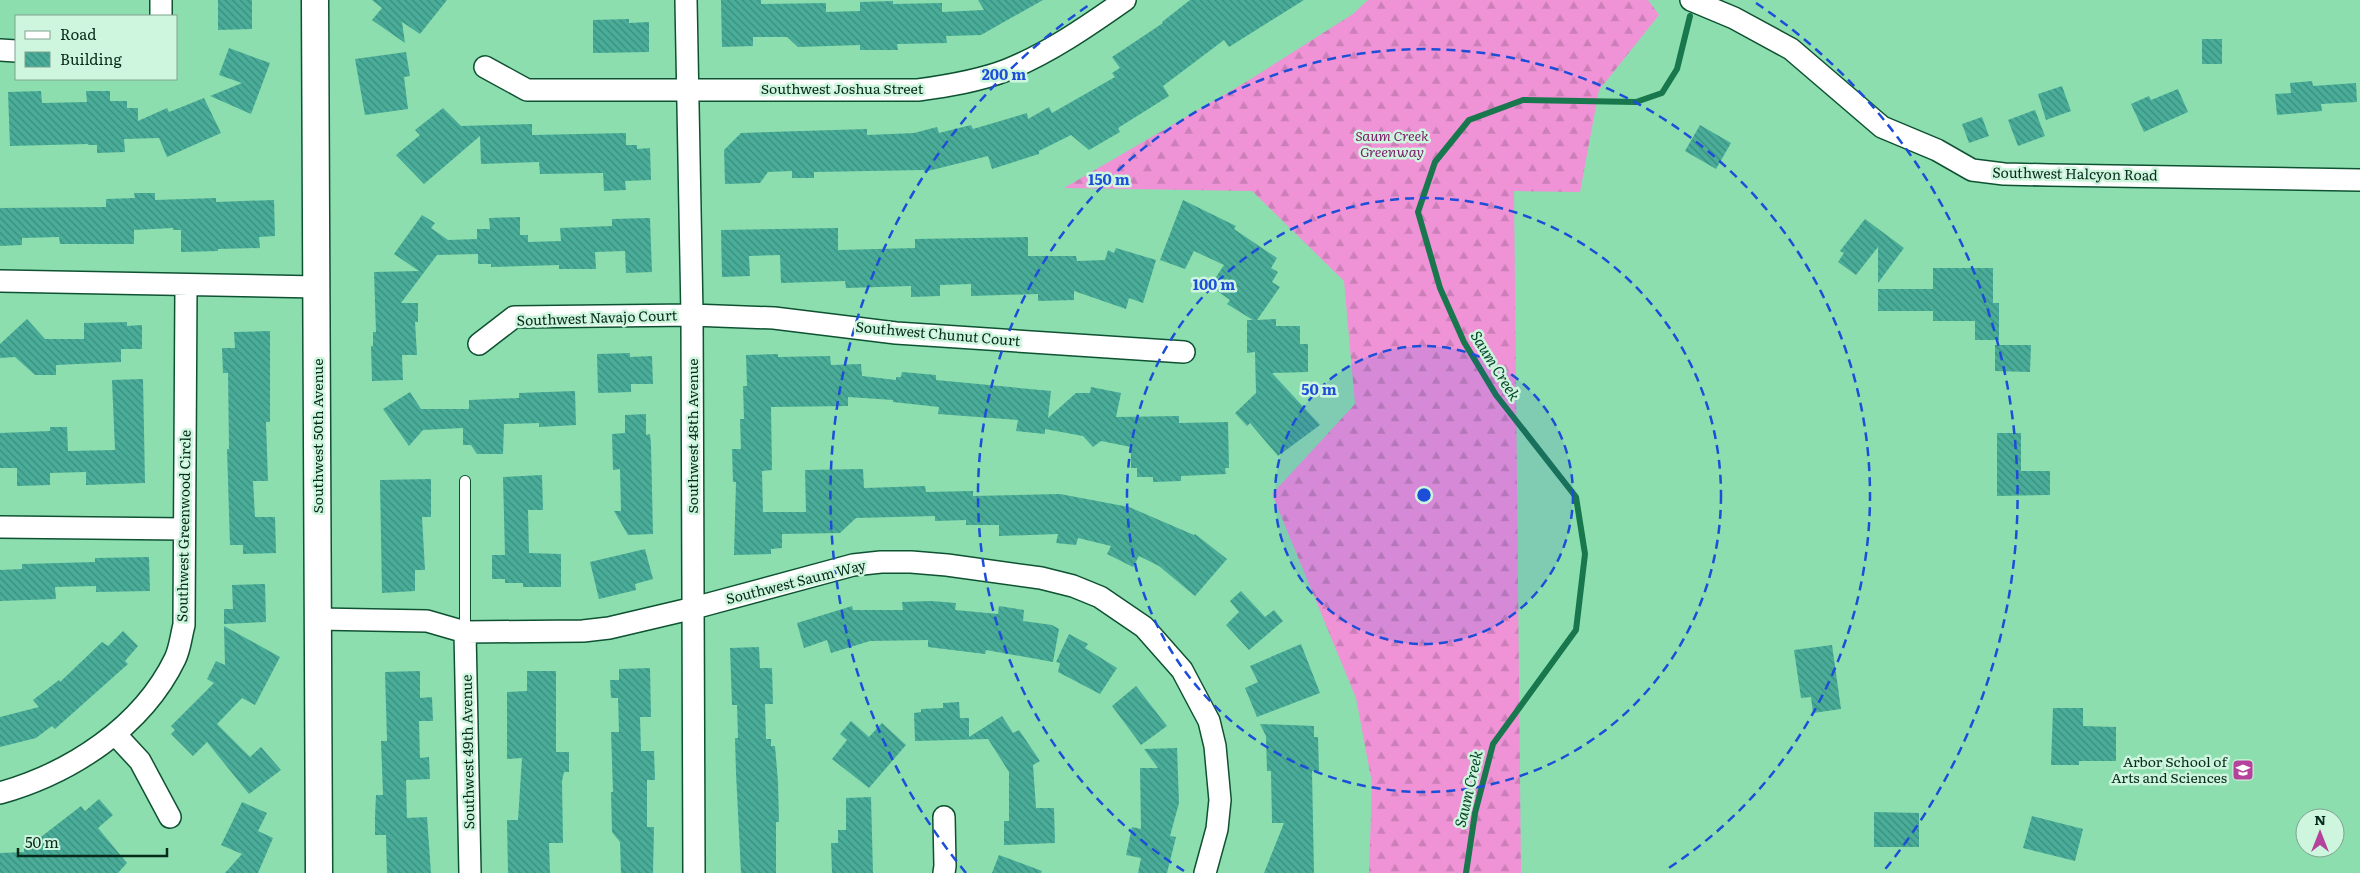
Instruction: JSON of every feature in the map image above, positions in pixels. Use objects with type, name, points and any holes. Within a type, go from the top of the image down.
[{"type":"street","points":[[161,0],[161,15]]},
{"type":"street","name":"Southwest 50th Avenue","points":[[315,0],[319,873]]},
{"type":"street","name":"Southwest 48th Avenue","points":[[686,0],[692,315],[694,873]]},
{"type":"street","name":"Southwest Joshua Street","points":[[484,67],[527,90],[909,90],[950,85],[1006,70],[1041,53],[1125,0]]},
{"type":"street","name":"Southwest Halcyon Road","points":[[1691,0],[1734,18],[1791,49],[1882,127],[1937,150],[1972,170],[2004,174],[2360,180]]},
{"type":"street","points":[[0,50],[15,51]]},
{"type":"street","points":[[0,281],[317,287]]},
{"type":"street","name":"Southwest Greenwood Circle","points":[[0,793],[38,781],[74,762],[115,734],[154,693],[176,657],[184,625],[186,286]]},
{"type":"street","name":"Southwest Navajo Court","points":[[479,344],[514,317],[692,315]]},
{"type":"street","name":"Southwest Chunut Court","points":[[692,315],[774,318],[896,332],[1184,352]]},
{"type":"street","points":[[0,527],[184,529]]},
{"type":"street","name":"Southwest Saum Way","points":[[318,619],[427,621],[465,632],[583,631],[609,628],[694,608],[844,567],[882,562],[947,565],[1041,578],[1073,586],[1100,597],[1122,610],[1144,627],[1165,648],[1182,670],[1209,721],[1215,746],[1220,800],[1218,829],[1205,873]]},
{"type":"street","name":"Southwest 49th Avenue","points":[[465,632],[470,873]]},
{"type":"street","points":[[115,734],[140,761],[170,816]]},
{"type":"street","points":[[944,817],[946,866],[944,873]]},
{"type":"lane","points":[[465,481],[465,632]]},
{"type":"green space","name":"Saum Creek Greenway","points":[[1368,0],[1648,0],[1659,15],[1599,90],[1580,192],[1514,191],[1521,873],[1369,873],[1372,783],[1356,698],[1272,494],[1355,404],[1344,281],[1252,191],[1064,188],[1246,82],[1353,14]]},
{"type":"building","points":[[218,0],[252,0],[252,29],[218,30]]},
{"type":"building","points":[[372,0],[447,0],[420,34],[402,22],[405,43],[372,20],[382,8]]},
{"type":"building","points":[[721,0],[761,0],[761,4],[826,3],[826,12],[860,11],[860,2],[893,1],[893,4],[942,3],[942,12],[984,10],[978,0],[1043,0],[981,35],[946,36],[947,43],[897,44],[898,50],[860,50],[860,45],[798,47],[787,37],[753,37],[753,46],[722,47]]},
{"type":"building","points":[[1190,0],[1304,0],[1229,47],[1224,40],[1163,86],[1169,96],[1118,128],[1120,132],[1089,150],[1071,135],[1039,151],[1039,154],[992,169],[988,156],[924,172],[924,170],[814,172],[814,178],[792,178],[792,171],[768,172],[760,183],[725,184],[724,150],[741,133],[867,129],[867,135],[914,133],[937,127],[939,133],[971,125],[973,129],[1027,113],[1028,119],[1049,107],[1052,113],[1115,77],[1112,73],[1120,68],[1112,57],[1163,23]]},
{"type":"building","points":[[629,19],[629,23],[649,22],[649,52],[593,53],[593,20]]},
{"type":"building","points":[[2202,39],[2222,39],[2222,64],[2202,64]]},
{"type":"building","points":[[229,48],[270,63],[251,114],[210,96],[242,83],[219,75]]},
{"type":"building","points":[[406,52],[410,76],[404,77],[408,109],[365,115],[355,59]]},
{"type":"building","points":[[2312,81],[2313,86],[2356,83],[2357,102],[2321,104],[2322,111],[2277,115],[2275,94],[2291,93],[2290,83]]},
{"type":"building","points":[[2062,86],[2071,111],[2046,120],[2038,94]]},
{"type":"building","points":[[2178,89],[2188,112],[2144,132],[2131,104],[2149,96],[2151,100]]},
{"type":"building","points":[[41,91],[42,103],[87,102],[86,91],[110,91],[110,101],[127,101],[127,108],[138,108],[138,121],[167,108],[169,112],[204,98],[221,133],[167,157],[159,138],[124,139],[125,152],[97,153],[97,145],[88,144],[10,146],[8,92]]},
{"type":"building","points":[[443,108],[461,126],[532,124],[532,135],[626,133],[626,145],[637,145],[637,149],[650,148],[651,180],[625,181],[626,190],[604,191],[603,173],[540,174],[539,162],[481,164],[480,136],[424,184],[396,155],[420,135],[415,130]]},
{"type":"building","points":[[2035,110],[2045,136],[2018,146],[2008,120]]},
{"type":"building","points":[[1982,117],[1989,136],[1969,143],[1962,124]]},
{"type":"building","points":[[1700,125],[1731,143],[1716,169],[1685,151]]},
{"type":"building","points":[[134,193],[155,193],[155,200],[216,198],[216,202],[274,200],[275,236],[259,237],[260,248],[218,249],[218,251],[181,252],[181,230],[173,230],[173,228],[134,230],[134,244],[60,244],[59,237],[22,238],[22,245],[0,246],[0,208],[106,207],[106,199],[135,198]]},
{"type":"building","points":[[1183,200],[1236,226],[1234,229],[1277,258],[1271,268],[1278,272],[1272,282],[1280,287],[1257,320],[1276,319],[1276,326],[1300,326],[1300,344],[1308,344],[1308,372],[1272,373],[1320,425],[1278,456],[1250,423],[1247,426],[1235,413],[1256,393],[1255,352],[1247,353],[1247,320],[1253,320],[1227,304],[1230,300],[1210,286],[1224,265],[1194,251],[1185,269],[1160,260]]},
{"type":"building","points":[[422,215],[435,223],[431,228],[448,240],[477,239],[477,229],[490,229],[489,218],[520,217],[520,235],[528,235],[528,242],[561,241],[560,228],[612,226],[612,219],[650,218],[652,272],[626,273],[625,251],[595,252],[596,269],[559,269],[559,265],[491,267],[491,264],[478,264],[478,254],[437,255],[401,303],[418,303],[418,322],[415,322],[417,355],[402,355],[403,380],[372,381],[371,346],[373,346],[373,332],[376,332],[374,272],[419,271],[394,254]]},
{"type":"building","points":[[1865,219],[1904,248],[1878,283],[1878,247],[1856,275],[1838,262],[1844,253],[1840,251]]},
{"type":"building","points":[[838,228],[838,250],[915,248],[915,239],[1028,237],[1028,256],[1076,256],[1077,261],[1105,260],[1108,250],[1114,253],[1116,248],[1156,260],[1143,303],[1129,298],[1126,309],[1074,291],[1074,300],[1038,301],[1038,294],[971,296],[971,284],[940,285],[940,296],[911,297],[911,286],[846,288],[845,281],[781,283],[780,255],[749,256],[750,276],[722,277],[721,230]]},
{"type":"building","points":[[1933,268],[1993,268],[1993,303],[1999,303],[1999,340],[1975,340],[1975,321],[1933,321],[1933,311],[1878,311],[1878,289],[1933,289]]},
{"type":"building","points":[[27,319],[45,339],[84,339],[84,323],[127,322],[127,326],[142,325],[142,349],[121,349],[121,362],[56,365],[56,375],[35,375],[15,357],[0,358],[0,344]]},
{"type":"building","points":[[270,331],[270,422],[266,422],[268,481],[253,481],[255,517],[275,517],[276,553],[243,554],[243,545],[230,545],[227,449],[229,449],[228,373],[223,373],[222,348],[235,348],[234,332]]},
{"type":"building","points":[[1995,345],[2031,345],[2030,372],[1995,371]]},
{"type":"building","points":[[630,353],[630,357],[652,356],[653,384],[631,384],[631,392],[598,393],[597,354]]},
{"type":"building","points":[[778,354],[778,357],[830,356],[831,365],[861,364],[862,376],[896,380],[896,377],[901,377],[902,372],[936,375],[936,380],[1051,391],[1048,418],[1076,393],[1090,393],[1091,387],[1121,393],[1116,417],[1179,416],[1179,423],[1228,422],[1229,468],[1225,468],[1226,474],[1181,476],[1181,481],[1153,482],[1153,477],[1137,477],[1137,468],[1131,468],[1131,447],[1101,441],[1093,447],[1083,436],[1045,429],[1045,434],[1016,431],[1018,420],[938,414],[939,407],[893,402],[893,400],[848,397],[848,406],[771,407],[772,470],[762,471],[763,512],[806,512],[805,470],[863,469],[864,488],[925,486],[926,492],[973,491],[973,496],[1060,494],[1129,507],[1195,534],[1227,559],[1195,596],[1159,566],[1139,556],[1133,567],[1107,554],[1111,546],[1078,538],[1076,545],[1056,543],[1058,534],[999,536],[999,525],[966,525],[966,520],[935,521],[935,516],[856,518],[840,533],[782,534],[782,548],[771,549],[771,554],[734,555],[736,482],[733,482],[732,449],[741,449],[740,419],[744,419],[743,386],[747,386],[746,355]]},
{"type":"building","points":[[143,379],[145,483],[86,485],[86,472],[50,473],[50,485],[17,486],[17,468],[0,468],[0,433],[50,431],[50,427],[67,427],[68,451],[115,450],[112,380]]},
{"type":"building","points":[[575,391],[576,425],[539,427],[539,423],[504,424],[503,454],[477,454],[471,445],[463,445],[463,428],[423,430],[409,446],[383,409],[410,392],[421,409],[469,409],[469,400],[519,398],[519,393]]},
{"type":"building","points":[[646,414],[646,435],[650,434],[651,445],[653,534],[628,535],[614,511],[621,511],[620,469],[613,470],[612,434],[625,433],[625,415]]},
{"type":"building","points":[[1997,433],[2021,433],[2021,471],[2050,471],[2050,495],[1997,496]]},
{"type":"building","points":[[542,475],[543,510],[528,510],[529,553],[561,554],[561,587],[523,587],[523,583],[505,583],[505,579],[492,579],[492,555],[505,555],[503,477]]},
{"type":"building","points":[[431,479],[431,517],[422,517],[425,570],[415,570],[415,591],[382,593],[380,480]]},
{"type":"building","points":[[645,549],[653,579],[635,584],[636,590],[599,599],[590,562]]},
{"type":"building","points":[[149,557],[150,591],[96,592],[96,586],[55,587],[56,599],[0,601],[0,570],[22,569],[22,564],[95,562],[95,558]]},
{"type":"building","points":[[265,584],[266,622],[224,624],[224,609],[233,609],[232,585]]},
{"type":"building","points":[[1241,591],[1265,617],[1274,610],[1283,621],[1249,650],[1226,625],[1239,612],[1230,601]]},
{"type":"building","points":[[931,601],[956,603],[955,610],[998,614],[999,606],[1024,610],[1023,621],[1052,625],[1059,629],[1053,662],[986,650],[985,654],[928,647],[928,640],[870,641],[831,653],[827,640],[804,648],[797,623],[852,606],[853,610],[903,610],[902,602]]},
{"type":"building","points":[[224,626],[280,657],[255,705],[242,698],[217,724],[250,757],[261,747],[281,770],[249,794],[207,742],[193,756],[171,734],[175,730],[171,726],[214,683],[207,679],[216,661],[225,665]]},
{"type":"building","points":[[123,631],[138,646],[125,661],[128,664],[55,729],[52,726],[36,738],[0,747],[0,717],[39,707],[33,700],[59,680],[60,682],[102,642],[108,646]]},
{"type":"building","points":[[1069,634],[1088,644],[1085,648],[1117,668],[1100,694],[1058,672],[1060,663],[1056,662]]},
{"type":"building","points":[[1301,644],[1320,693],[1257,717],[1245,688],[1258,682],[1250,666]]},
{"type":"building","points":[[1832,645],[1841,709],[1813,713],[1811,697],[1801,698],[1794,650]]},
{"type":"building","points":[[759,647],[760,668],[772,668],[773,704],[765,704],[766,739],[771,739],[771,746],[775,746],[778,782],[779,822],[776,822],[776,873],[741,873],[735,738],[738,738],[737,705],[732,705],[730,648]]},
{"type":"building","points":[[650,668],[651,717],[640,717],[641,751],[654,751],[655,780],[647,780],[647,827],[654,827],[653,873],[621,873],[620,842],[612,832],[611,792],[613,792],[611,732],[619,732],[618,698],[611,698],[610,680],[619,680],[619,669]]},
{"type":"building","points":[[420,671],[420,698],[432,697],[433,721],[419,721],[420,758],[429,757],[430,779],[406,780],[407,818],[427,817],[431,873],[387,873],[386,835],[375,835],[376,795],[383,795],[381,741],[387,741],[385,672]]},
{"type":"building","points":[[527,671],[556,671],[556,752],[569,752],[569,772],[564,772],[562,781],[563,843],[549,843],[550,873],[508,873],[507,820],[518,820],[522,758],[507,759],[507,692],[527,691]]},
{"type":"building","points":[[1136,686],[1167,726],[1141,745],[1112,706]]},
{"type":"building","points":[[959,702],[960,718],[969,718],[969,737],[1002,716],[1013,733],[1019,730],[1040,761],[1033,765],[1036,808],[1054,808],[1055,843],[1004,845],[1004,821],[1009,821],[1009,772],[988,739],[915,741],[914,713],[921,712],[921,709],[943,708],[943,703]]},
{"type":"building","points":[[2053,708],[2083,708],[2083,726],[2116,727],[2116,761],[2079,761],[2079,765],[2051,765]]},
{"type":"building","points":[[851,721],[869,737],[882,723],[906,745],[869,788],[832,759],[847,740],[840,734]]},
{"type":"building","points":[[1260,724],[1314,726],[1314,737],[1318,737],[1319,771],[1312,771],[1314,873],[1264,873],[1284,823],[1272,823],[1271,771],[1267,771],[1266,736]]},
{"type":"building","points":[[1177,748],[1179,803],[1170,836],[1176,837],[1167,873],[1138,873],[1141,858],[1126,855],[1132,827],[1141,829],[1140,768],[1158,768],[1144,749]]},
{"type":"building","points":[[871,797],[873,873],[832,873],[831,843],[838,843],[838,830],[846,830],[846,798]]},
{"type":"building","points":[[99,799],[113,815],[98,828],[127,863],[118,873],[0,873],[0,853],[24,852],[24,841],[37,840],[81,806],[85,811]]},
{"type":"building","points":[[242,802],[267,813],[258,831],[273,838],[258,873],[225,873],[242,854],[221,845]]},
{"type":"building","points":[[1874,812],[1919,813],[1919,847],[1874,847]]},
{"type":"building","points":[[2032,816],[2083,829],[2075,861],[2023,848]]},
{"type":"building","points":[[999,855],[1042,871],[1041,873],[992,873]]},
{"type":"waterway","name":"Saum Creek","points":[[1466,873],[1475,813],[1493,744],[1576,630],[1585,554],[1576,497],[1496,395],[1464,342],[1440,288],[1418,212],[1435,162],[1469,120],[1523,100],[1636,102],[1662,93],[1677,69],[1690,16]]},
{"type":"place","name":"Arbor School of Arts and Sciences","points":[[2243,770]]}]
